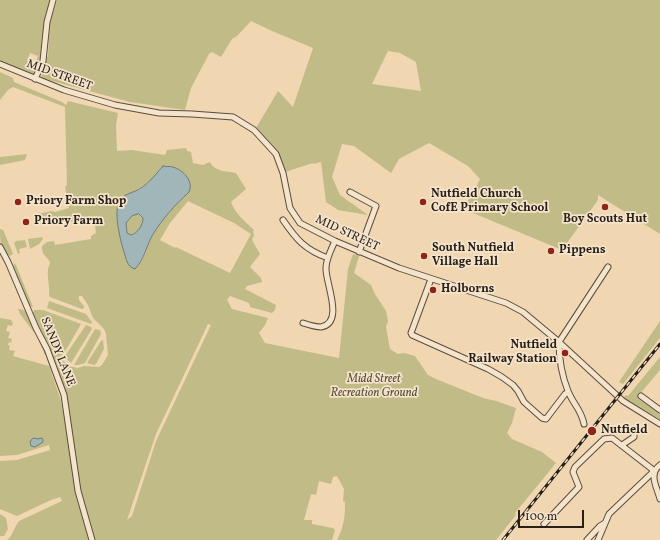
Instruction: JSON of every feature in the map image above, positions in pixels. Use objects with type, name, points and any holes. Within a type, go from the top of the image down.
[{"type":"street","points":[[35,79],[43,61],[47,22],[53,0]]},
{"type":"street","name":"MID STREET","points":[[0,64],[64,90],[115,106],[159,113],[233,117],[254,130],[276,154],[283,173],[290,208],[300,223],[359,252],[399,268],[506,303],[524,312],[623,401],[660,424]]},
{"type":"street","points":[[350,192],[376,206],[359,252]]},
{"type":"street","points":[[283,220],[304,246],[328,258]]},
{"type":"street","points":[[303,323],[315,326],[324,326],[333,316],[333,309],[326,276],[326,264],[336,241]]},
{"type":"street","name":"SANDY LANE","points":[[0,247],[8,262],[36,328],[47,349],[64,395],[78,491],[92,540]]},
{"type":"street","points":[[584,424],[582,414],[568,392],[561,364],[559,342],[608,267]]},
{"type":"street","points":[[430,278],[410,333],[412,335],[488,369],[502,377],[513,385],[524,402],[542,418],[546,419],[568,392]]},
{"type":"street","points":[[640,396],[660,410]]},
{"type":"street","points":[[622,446],[634,437],[634,434]]},
{"type":"street","points":[[544,524],[579,487],[573,469],[604,439],[612,438],[652,469],[660,499]]},
{"type":"street","points":[[598,540],[609,514],[660,465]]},
{"type":"street","points":[[588,540],[600,526],[606,523]]},
{"type":"green space","points":[[0,0],[50,0],[43,26],[45,27],[42,57],[34,75],[0,62]],"holes":[[[30,53],[38,56],[35,64],[27,61]]]},
{"type":"green space","points":[[57,0],[660,0],[660,234],[598,195],[598,200],[562,250],[461,208],[472,196],[480,179],[468,166],[429,143],[399,159],[391,173],[354,146],[342,144],[332,177],[340,195],[368,215],[338,210],[326,202],[321,162],[285,172],[278,154],[256,128],[278,91],[293,107],[313,48],[251,21],[237,36],[232,39],[221,57],[212,52],[209,54],[191,88],[185,110],[130,102],[41,78],[48,55],[50,23]],"holes":[[[388,51],[400,53],[416,62],[421,91],[372,84]]]},
{"type":"green space","name":"Midd Street Recreation Ground","points":[[0,72],[13,78],[14,82],[66,105],[68,101],[118,113],[116,125],[117,151],[132,150],[165,155],[167,150],[186,148],[187,151],[191,152],[193,163],[203,165],[210,162],[215,168],[236,173],[246,189],[231,202],[238,214],[254,230],[252,240],[260,254],[250,267],[261,278],[262,282],[247,286],[245,289],[276,305],[275,310],[272,313],[250,307],[249,303],[230,296],[227,300],[232,309],[268,318],[259,333],[265,343],[339,358],[348,269],[353,254],[359,256],[354,273],[371,285],[386,311],[388,321],[386,327],[390,349],[398,354],[404,353],[415,356],[428,375],[436,379],[483,398],[516,408],[512,423],[507,433],[512,439],[542,452],[556,463],[515,513],[516,515],[496,540],[337,540],[344,522],[345,502],[343,501],[344,489],[337,476],[333,477],[331,484],[319,481],[316,495],[311,494],[304,520],[312,520],[312,524],[333,528],[335,530],[332,540],[7,540],[11,536],[19,521],[62,501],[60,497],[51,500],[17,516],[0,509],[0,461],[17,460],[50,450],[49,445],[17,455],[0,456],[0,318],[12,320],[11,322],[13,322],[12,326],[8,325],[6,331],[10,332],[8,338],[12,339],[11,343],[9,342],[8,345],[10,346],[9,350],[15,351],[13,356],[49,366],[61,401],[68,438],[72,437],[68,405],[63,384],[52,354],[32,312],[34,312],[34,310],[43,310],[81,324],[63,355],[60,356],[68,366],[78,368],[84,366],[99,367],[108,355],[106,334],[104,329],[93,318],[88,305],[82,296],[79,296],[79,300],[84,306],[82,309],[49,296],[48,268],[50,263],[43,252],[42,246],[47,242],[54,241],[55,245],[91,239],[91,236],[96,233],[94,219],[89,220],[88,217],[74,220],[74,223],[66,219],[61,221],[62,224],[38,225],[37,214],[52,211],[55,212],[69,208],[65,187],[67,185],[65,107],[13,87],[8,90],[0,100]],"holes":[[[148,182],[189,192],[160,224],[152,236],[141,262],[135,269],[128,264],[126,258],[120,201]],[[188,201],[234,223],[251,234],[230,273],[160,240],[170,223]],[[208,324],[211,325],[156,441],[132,516],[127,520],[156,434]]]},
{"type":"green space","points":[[27,154],[25,160],[0,165],[0,157]]},
{"type":"green space","points":[[138,214],[143,218],[142,223],[138,231],[131,235],[127,233],[126,223],[132,216]]},
{"type":"green space","points":[[0,229],[3,230],[12,251],[13,254],[10,256],[2,247]]},
{"type":"green space","points":[[42,237],[43,239],[39,244],[30,249],[28,239]]},
{"type":"green space","points":[[25,240],[27,247],[19,249],[20,253],[18,254],[14,243],[16,241]]},
{"type":"green space","points":[[14,263],[33,307],[29,306],[13,267]]},
{"type":"green space","points":[[49,301],[86,314],[92,322],[91,324],[47,308]]},
{"type":"green space","points":[[18,309],[25,311],[27,314],[46,353],[45,355],[36,335],[20,314]]},
{"type":"green space","points":[[660,321],[660,338],[623,384],[619,382]]},
{"type":"green space","points":[[86,325],[92,329],[71,363],[65,358],[65,356]]},
{"type":"green space","points":[[95,329],[100,330],[101,334],[85,363],[74,365]]},
{"type":"green space","points":[[103,340],[104,349],[96,364],[94,365],[87,363],[101,341]]},
{"type":"green space","points":[[660,357],[660,370],[639,395],[639,399],[660,413],[660,420],[622,399],[626,395],[628,396]]},
{"type":"green space","points":[[0,514],[6,518],[8,529],[4,536],[0,536]]},
{"type":"shaded area","points":[[163,166],[177,168],[187,176],[190,184],[189,192],[169,212],[160,224],[150,240],[141,262],[135,269],[128,264],[122,244],[117,217],[118,205],[120,200],[127,194],[138,190],[150,181]],"holes":[[[139,214],[143,218],[138,231],[131,235],[127,233],[126,223],[132,216]]]},
{"type":"shaded area","points":[[34,438],[42,438],[43,442],[35,447],[31,446],[30,442]]},
{"type":"railway","points":[[503,540],[660,344]]},
{"type":"place","name":"Priory Farm Shop","points":[[18,202]]},
{"type":"place","name":"Nutfield Church CofE Primary School","points":[[423,202]]},
{"type":"place","name":"Boy Scouts Hut","points":[[605,207]]},
{"type":"place","name":"Priory Farm","points":[[26,222]]},
{"type":"place","name":"Pippens","points":[[551,251]]},
{"type":"place","name":"South Nutfield Village Hall","points":[[424,256]]},
{"type":"place","name":"Holborns","points":[[433,290]]},
{"type":"place","name":"Nutfield Railway Station","points":[[565,353]]},
{"type":"place","name":"Nutfield","points":[[592,431]]}]
